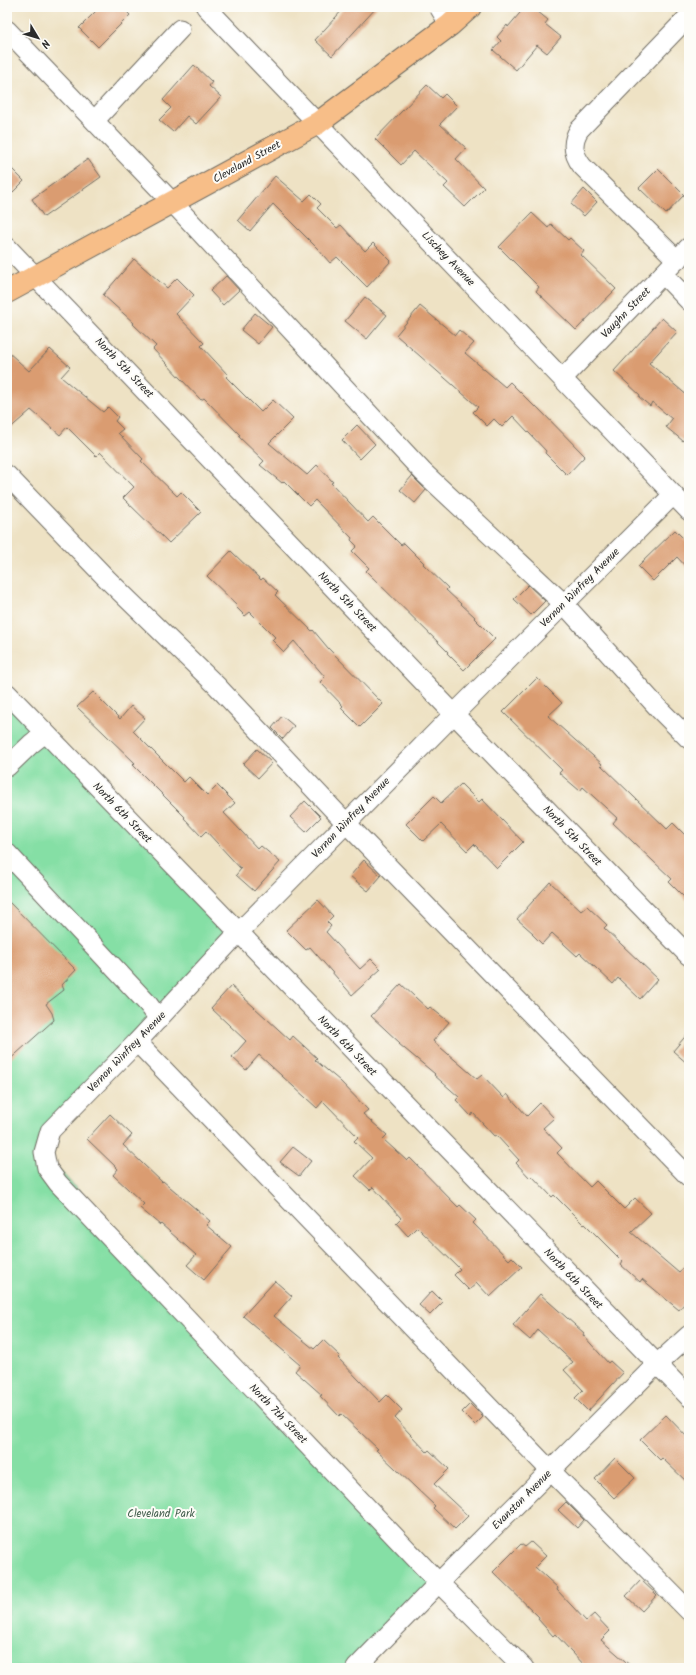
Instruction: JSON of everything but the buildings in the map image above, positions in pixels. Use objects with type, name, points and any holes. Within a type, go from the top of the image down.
[{"type":"main road","name":"Cleveland Street","points":[[7,292],[318,124],[444,16],[470,7]]},
{"type":"street","name":"Lischey Avenue","points":[[206,7],[563,378],[689,512]]},
{"type":"street","points":[[683,254],[582,166],[575,153],[573,144],[579,130],[689,16]]},
{"type":"street","points":[[95,120],[180,29]]},
{"type":"street","points":[[7,30],[173,202],[423,472],[564,604],[689,739]]},
{"type":"street","name":"North 5th Street","points":[[7,247],[454,714],[689,956]]},
{"type":"street","name":"Vaughn Street","points":[[563,378],[683,254]]},
{"type":"street","points":[[663,274],[689,301]]},
{"type":"street","points":[[7,475],[108,580],[216,685],[346,823],[689,1177]]},
{"type":"street","name":"Vernon Winfrey Avenue","points":[[44,1152],[50,1131],[137,1042],[238,933],[673,495]]},
{"type":"street","name":"North 6th Street","points":[[7,693],[656,1365],[689,1397]]},
{"type":"street","points":[[7,767],[45,733]]},
{"type":"street","points":[[7,853],[148,1004],[159,1018]]},
{"type":"street","points":[[137,1042],[689,1611]]},
{"type":"street","name":"North 7th Street","points":[[44,1152],[47,1168],[58,1183],[439,1583],[524,1668]]},
{"type":"street","name":"Evanston Avenue","points":[[356,1668],[656,1365],[689,1335]]},
{"type":"green space","name":"Cleveland Park","points":[[7,693],[238,933],[50,1131],[50,1160],[439,1583],[358,1668],[7,1668]]}]
